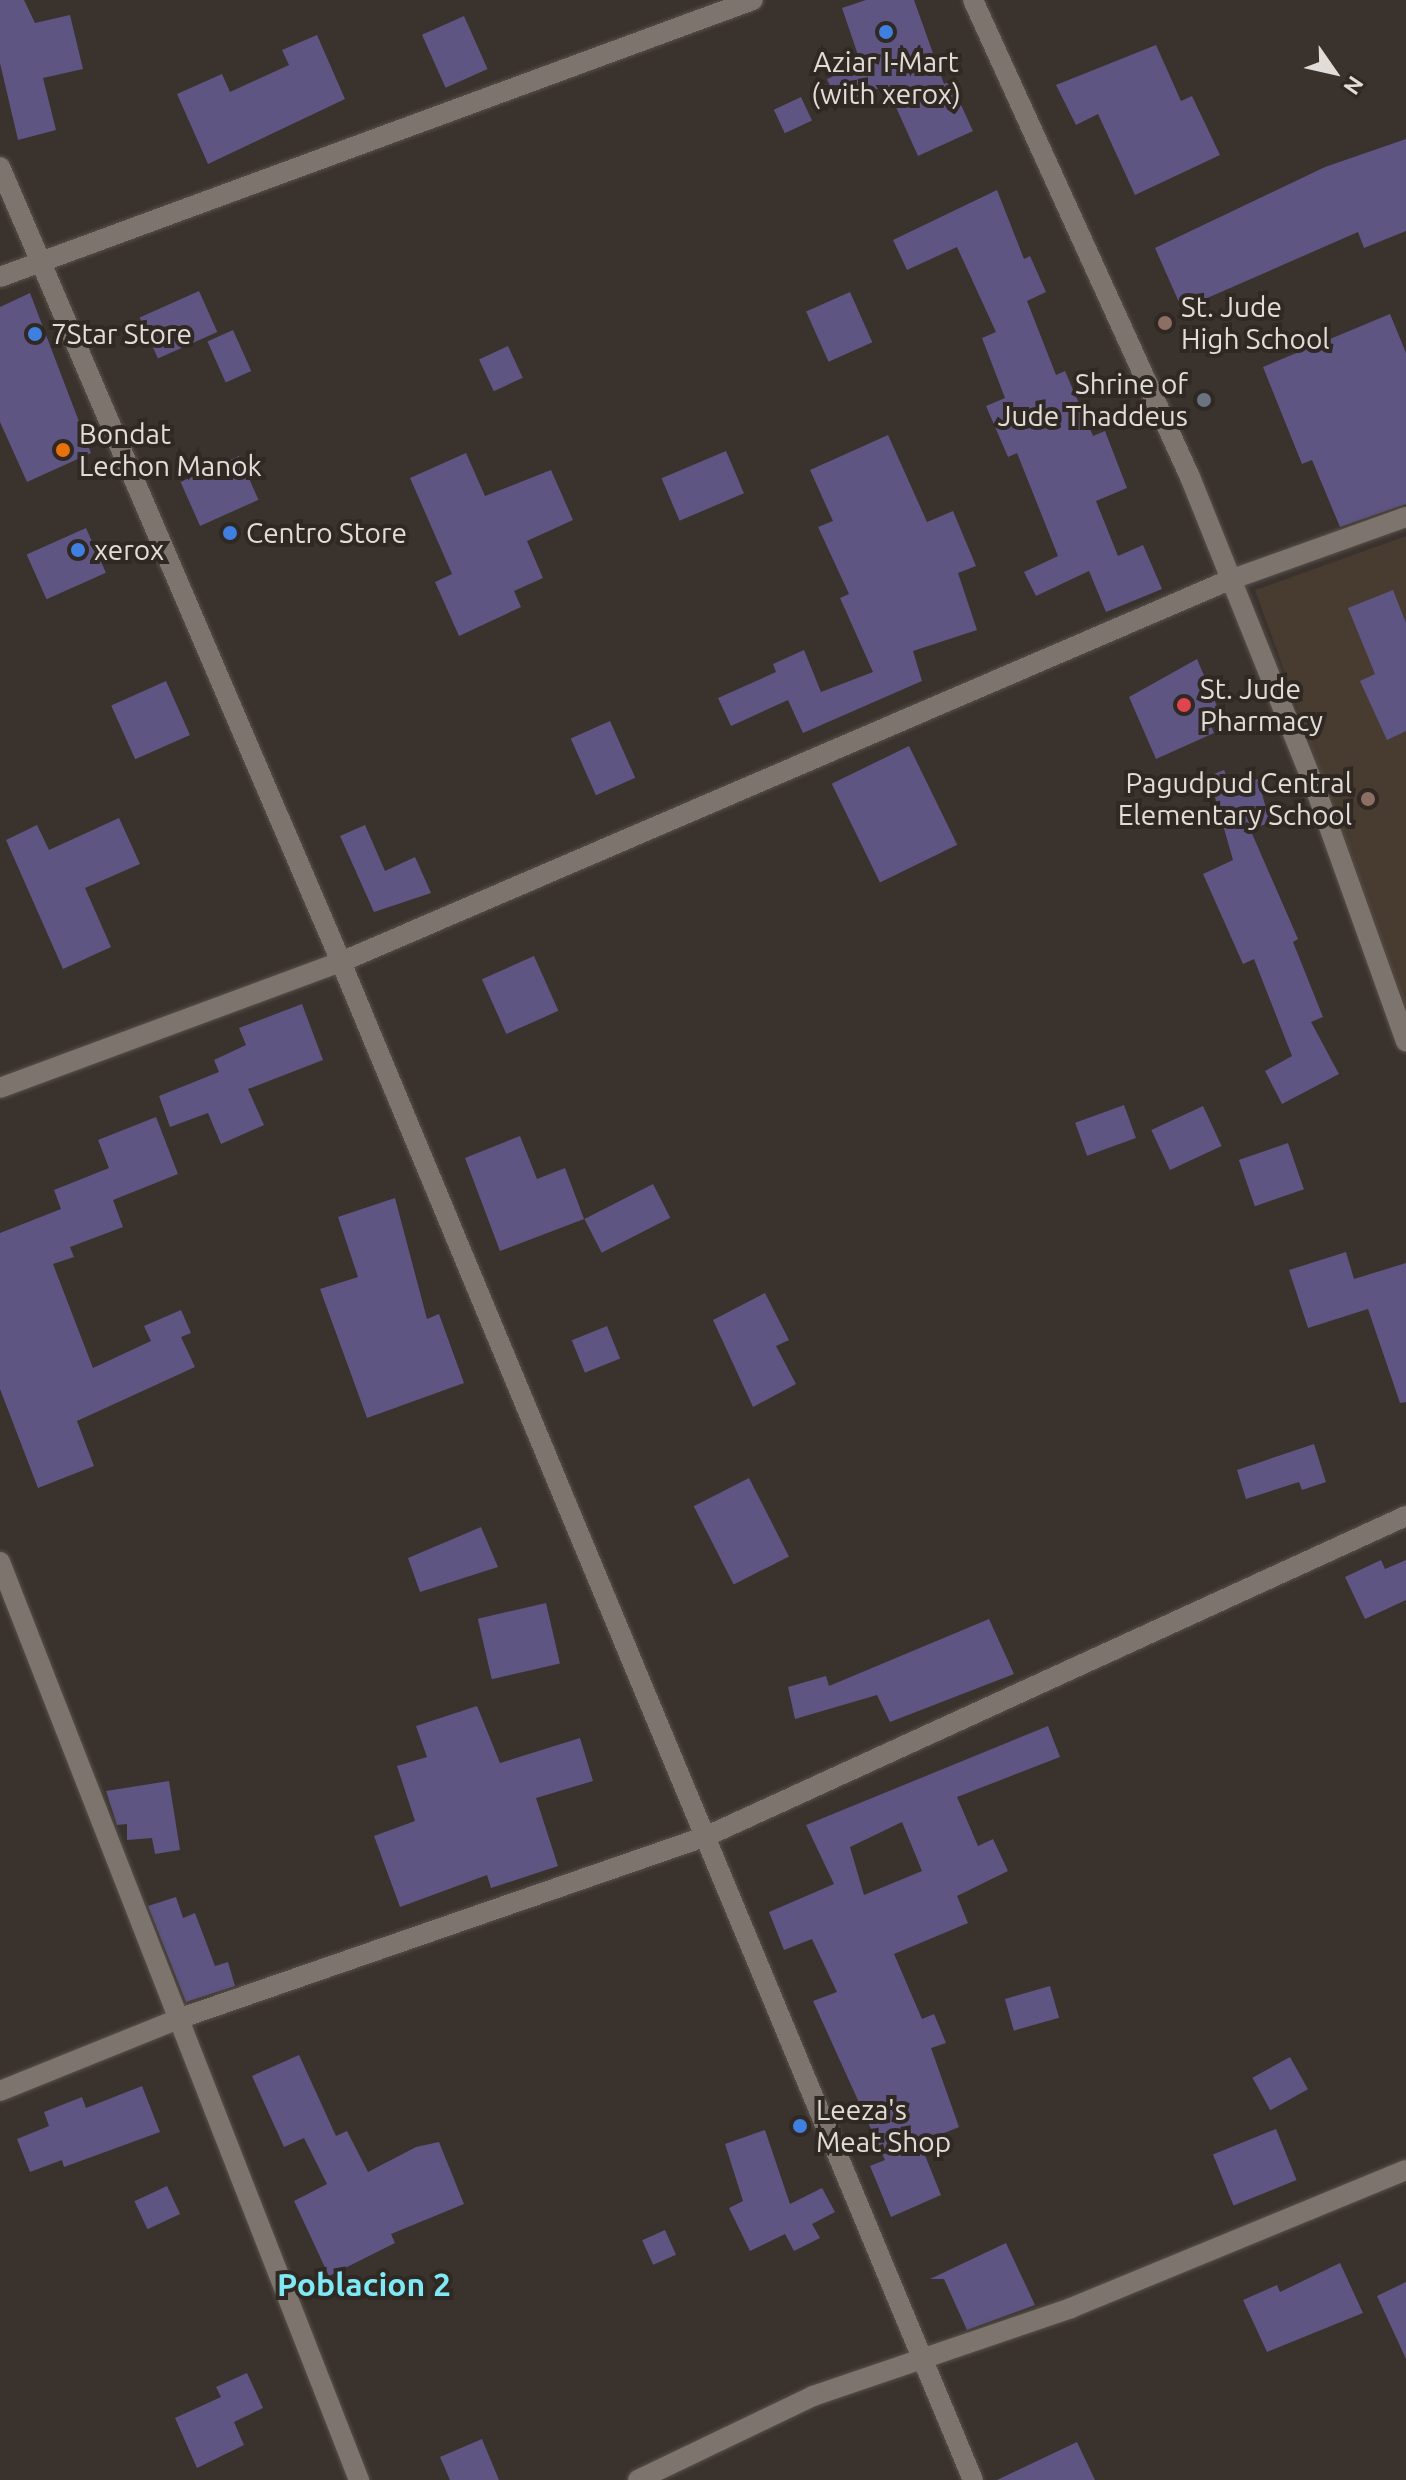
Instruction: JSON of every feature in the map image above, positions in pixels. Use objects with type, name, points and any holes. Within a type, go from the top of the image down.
[{"type":"street","points":[[0,277],[753,0]]},
{"type":"street","points":[[973,0],[1111,293],[1227,581],[1317,793],[1406,1042]]},
{"type":"street","points":[[0,167],[341,962],[973,2480]]},
{"type":"street","points":[[0,1088],[341,962],[1227,581],[1406,517]]},
{"type":"street","points":[[0,2091],[181,2018],[707,1836],[1406,1516]]},
{"type":"street","points":[[0,1562],[181,2018],[359,2480]]},
{"type":"street","points":[[638,2480],[813,2396],[924,2362],[1181,2265],[1406,2170]]},
{"type":"shaded area","name":"Pagudpud Central Elementary School","points":[[1406,536],[1406,1009],[1255,590]]},
{"type":"building","points":[[0,0],[24,0],[35,23],[70,15],[83,69],[43,78],[56,130],[18,140],[0,63]]},
{"type":"building","points":[[866,0],[914,0],[944,84],[950,81],[973,131],[918,156],[886,85],[839,106],[827,79],[861,64],[842,8]]},
{"type":"building","points":[[464,16],[488,69],[446,88],[422,35]]},
{"type":"building","points":[[317,35],[345,99],[208,164],[177,94],[222,74],[230,92],[289,65],[282,50]]},
{"type":"building","points":[[1156,45],[1181,101],[1192,96],[1220,155],[1135,195],[1098,114],[1076,125],[1056,85]]},
{"type":"building","points":[[801,97],[812,121],[785,133],[774,110]]},
{"type":"building","points":[[1406,139],[1406,231],[1364,248],[1358,232],[1182,309],[1155,248],[1325,167]]},
{"type":"building","points":[[997,190],[1024,259],[1030,256],[1046,292],[1027,301],[1056,375],[1065,371],[1093,436],[1105,431],[1127,488],[1096,501],[1118,556],[1143,545],[1162,589],[1106,612],[1089,571],[1036,596],[1024,572],[1058,556],[1017,453],[1008,457],[986,406],[1005,398],[982,338],[996,332],[957,247],[907,270],[893,240]]},
{"type":"building","points":[[199,291],[217,332],[158,359],[140,317]]},
{"type":"building","points":[[850,292],[872,342],[829,362],[806,312]]},
{"type":"building","points":[[30,293],[91,453],[27,482],[0,422],[0,307]]},
{"type":"building","points":[[1390,314],[1406,353],[1406,504],[1340,527],[1312,460],[1302,464],[1263,367]]},
{"type":"building","points":[[233,330],[251,371],[226,382],[207,341]]},
{"type":"building","points":[[508,346],[523,378],[494,391],[479,360]]},
{"type":"building","points":[[888,435],[927,522],[953,511],[976,566],[958,573],[977,630],[913,651],[922,681],[803,733],[788,700],[731,726],[718,698],[776,672],[773,664],[804,650],[821,692],[873,672],[840,598],[849,594],[818,527],[833,521],[810,470]]},
{"type":"building","points":[[726,451],[744,493],[680,521],[662,478]]},
{"type":"building","points":[[466,453],[485,496],[551,470],[573,520],[527,541],[543,578],[514,591],[521,607],[459,636],[435,582],[452,574],[410,478]]},
{"type":"building","points":[[239,456],[259,500],[200,526],[181,482]]},
{"type":"building","points":[[86,528],[106,573],[47,599],[27,554]]},
{"type":"building","points":[[1393,590],[1406,623],[1406,731],[1387,740],[1360,681],[1375,674],[1348,608]]},
{"type":"building","points":[[1197,659],[1219,711],[1207,716],[1214,733],[1156,759],[1129,697]]},
{"type":"building","points":[[166,681],[190,735],[135,759],[111,705]]},
{"type":"building","points":[[610,721],[635,778],[596,795],[571,738]]},
{"type":"building","points":[[909,746],[957,845],[880,883],[832,784]]},
{"type":"building","points":[[1224,770],[1231,786],[1258,779],[1270,823],[1250,829],[1298,939],[1293,942],[1323,1017],[1311,1022],[1339,1074],[1282,1104],[1265,1071],[1292,1056],[1254,959],[1243,964],[1203,874],[1233,860],[1209,776]]},
{"type":"building","points":[[119,818],[140,864],[85,888],[111,947],[63,969],[6,840],[37,825],[49,850]]},
{"type":"building","points":[[365,825],[385,871],[415,857],[431,893],[374,912],[340,836]]},
{"type":"building","points":[[534,956],[558,1011],[506,1034],[482,979]]},
{"type":"building","points":[[302,1004],[323,1060],[248,1089],[264,1125],[221,1144],[208,1113],[170,1127],[159,1096],[219,1072],[214,1060],[246,1045],[239,1028]]},
{"type":"building","points":[[1124,1105],[1136,1138],[1087,1156],[1075,1123]]},
{"type":"building","points":[[1203,1106],[1222,1146],[1170,1170],[1151,1130]]},
{"type":"building","points":[[156,1117],[178,1174],[113,1200],[123,1227],[70,1247],[74,1257],[53,1264],[93,1368],[151,1341],[144,1326],[181,1310],[191,1333],[181,1337],[195,1367],[77,1421],[94,1466],[38,1488],[0,1389],[0,1233],[61,1209],[54,1190],[109,1168],[98,1140]]},
{"type":"building","points":[[520,1136],[537,1179],[565,1168],[584,1219],[500,1251],[465,1158]]},
{"type":"building","points":[[1288,1143],[1304,1189],[1255,1206],[1239,1160]]},
{"type":"building","points":[[653,1184],[670,1218],[602,1253],[584,1219]]},
{"type":"building","points":[[395,1198],[427,1319],[439,1314],[464,1383],[367,1418],[320,1289],[358,1277],[338,1217]]},
{"type":"building","points":[[1346,1252],[1354,1279],[1406,1263],[1406,1402],[1400,1403],[1368,1309],[1308,1328],[1289,1270]]},
{"type":"building","points":[[765,1293],[789,1340],[776,1346],[796,1384],[753,1407],[713,1320]]},
{"type":"building","points":[[607,1326],[620,1358],[585,1373],[572,1340]]},
{"type":"building","points":[[1314,1444],[1326,1482],[1302,1490],[1299,1482],[1246,1499],[1237,1470]]},
{"type":"building","points":[[749,1478],[789,1556],[734,1585],[694,1506]]},
{"type":"building","points":[[481,1527],[498,1567],[420,1592],[408,1558]]},
{"type":"building","points":[[1381,1560],[1385,1569],[1406,1560],[1406,1600],[1365,1619],[1345,1577]]},
{"type":"building","points":[[546,1603],[560,1663],[492,1679],[478,1619]]},
{"type":"building","points":[[989,1619],[1014,1674],[890,1722],[877,1695],[795,1719],[788,1687],[826,1676],[829,1686]]},
{"type":"building","points":[[477,1706],[500,1763],[580,1738],[593,1781],[536,1798],[558,1866],[491,1888],[487,1875],[400,1907],[374,1836],[415,1821],[397,1766],[427,1757],[416,1726]]},
{"type":"building","points":[[1048,1726],[1060,1757],[957,1797],[978,1846],[993,1839],[1008,1871],[957,1896],[968,1923],[894,1954],[922,2019],[934,2014],[946,2043],[931,2048],[959,2127],[920,2143],[941,2195],[891,2217],[870,2166],[885,2160],[813,2001],[837,1992],[812,1939],[784,1950],[769,1912],[834,1884],[806,1825]],"holes":[[[902,1822],[922,1871],[864,1895],[850,1847]]]},
{"type":"building","points":[[169,1781],[180,1850],[155,1854],[152,1838],[127,1840],[127,1824],[117,1825],[106,1791]]},
{"type":"building","points":[[176,1897],[183,1918],[195,1913],[215,1966],[228,1962],[235,1986],[186,2002],[148,1906]]},
{"type":"building","points":[[1050,1986],[1059,2018],[1014,2031],[1005,1999]]},
{"type":"building","points":[[299,2055],[336,2136],[347,2131],[368,2172],[416,2147],[439,2142],[464,2204],[391,2234],[395,2243],[329,2276],[294,2201],[327,2184],[304,2138],[284,2147],[252,2076]]},
{"type":"building","points":[[1290,2057],[1308,2089],[1270,2110],[1252,2078]]},
{"type":"building","points":[[142,2086],[160,2132],[64,2167],[62,2160],[30,2172],[17,2139],[49,2126],[44,2112],[82,2097],[86,2108]]},
{"type":"building","points":[[1276,2129],[1297,2180],[1234,2205],[1213,2154]]},
{"type":"building","points":[[765,2130],[790,2204],[822,2188],[835,2212],[812,2224],[820,2238],[794,2251],[785,2234],[750,2251],[729,2208],[743,2201],[725,2144]]},
{"type":"building","points":[[167,2186],[180,2214],[147,2229],[134,2201]]},
{"type":"building","points":[[665,2230],[676,2255],[653,2265],[642,2240]]},
{"type":"building","points":[[1006,2243],[1035,2305],[967,2330],[944,2279],[930,2279]]},
{"type":"building","points":[[1340,2263],[1363,2313],[1267,2352],[1243,2300],[1277,2285],[1280,2292]]},
{"type":"building","points":[[1406,2282],[1406,2359],[1377,2296]]},
{"type":"building","points":[[247,2373],[263,2408],[234,2422],[244,2445],[197,2468],[175,2418],[221,2397],[216,2387]]},
{"type":"building","points":[[482,2439],[499,2480],[450,2480],[440,2457]]},
{"type":"building","points":[[1077,2442],[1095,2480],[997,2480]]},
{"type":"place","name":"Aziar I-Mart (with xerox)","points":[[886,32]]},
{"type":"place","name":"St. Jude High School","points":[[1165,323]]},
{"type":"place","name":"7Star Store","points":[[35,334]]},
{"type":"place","name":"Shrine of Jude Thaddeus","points":[[1204,400]]},
{"type":"place","name":"Bondat Lechon Manok","points":[[63,450]]},
{"type":"place","name":"Centro Store","points":[[230,533]]},
{"type":"place","name":"xerox","points":[[78,550]]},
{"type":"place","name":"St. Jude Pharmacy","points":[[1184,705]]},
{"type":"place","name":"Pagudpud Central Elementary School","points":[[1368,799]]},
{"type":"place","name":"Leeza's Meat Shop","points":[[800,2126]]},
{"type":"district","name":"Poblacion 2","points":[[364,2284]]}]
